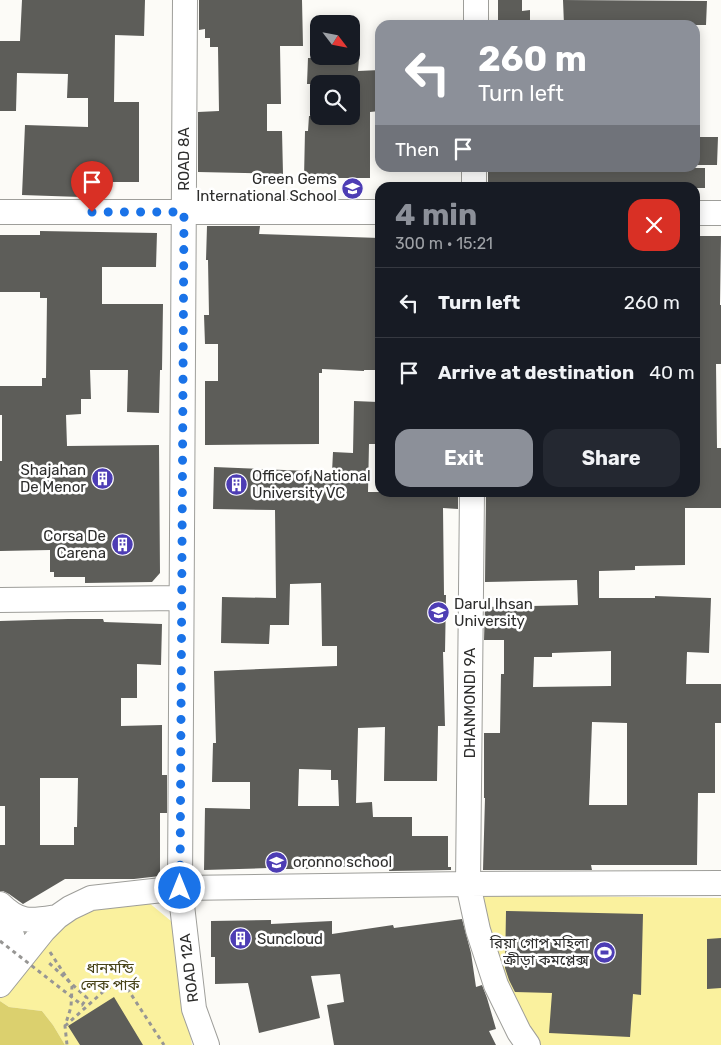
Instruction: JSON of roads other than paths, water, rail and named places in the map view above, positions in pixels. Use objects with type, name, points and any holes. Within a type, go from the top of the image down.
[{"type":"street","name":"ROAD 8A","points":[[180,888],[185,0]]},
{"type":"street","points":[[476,0],[476,20]]},
{"type":"street","points":[[0,212],[375,212]]},
{"type":"street","points":[[700,213],[721,213]]},
{"type":"street","name":"DHANMONDI 9A","points":[[472,497],[468,884],[478,930],[496,985],[519,1032],[528,1045]]},
{"type":"street","points":[[0,600],[182,598]]},
{"type":"street","points":[[0,985],[15,944],[44,930],[57,917],[70,908],[91,898],[180,888],[721,883]]},
{"type":"street","name":"ROAD 12A","points":[[180,888],[194,1009],[207,1045]]},
{"type":"street","points":[[0,904],[11,914],[27,920],[57,917]]},
{"type":"place","name":"Green Gems International School","points":[[353,188]]},
{"type":"place","name":"Shajahan De Menor","points":[[102,479]]},
{"type":"place","name":"Office of National University VC","points":[[236,485]]},
{"type":"place","name":"Corsa De Carena","points":[[122,545]]},
{"type":"place","name":"Darul Ihsan University","points":[[438,613]]},
{"type":"place","name":"oronno school","points":[[277,862]]},
{"type":"place","name":"Suncloud","points":[[241,939]]},
{"type":"place","name":"রিয়া গোপ মহিলা ক্রীড়া কমপ্লেক্স","points":[[605,952]]},
{"type":"park label","name":"ধানমন্ডি লেক পার্ক","points":[[110,976]]}]
